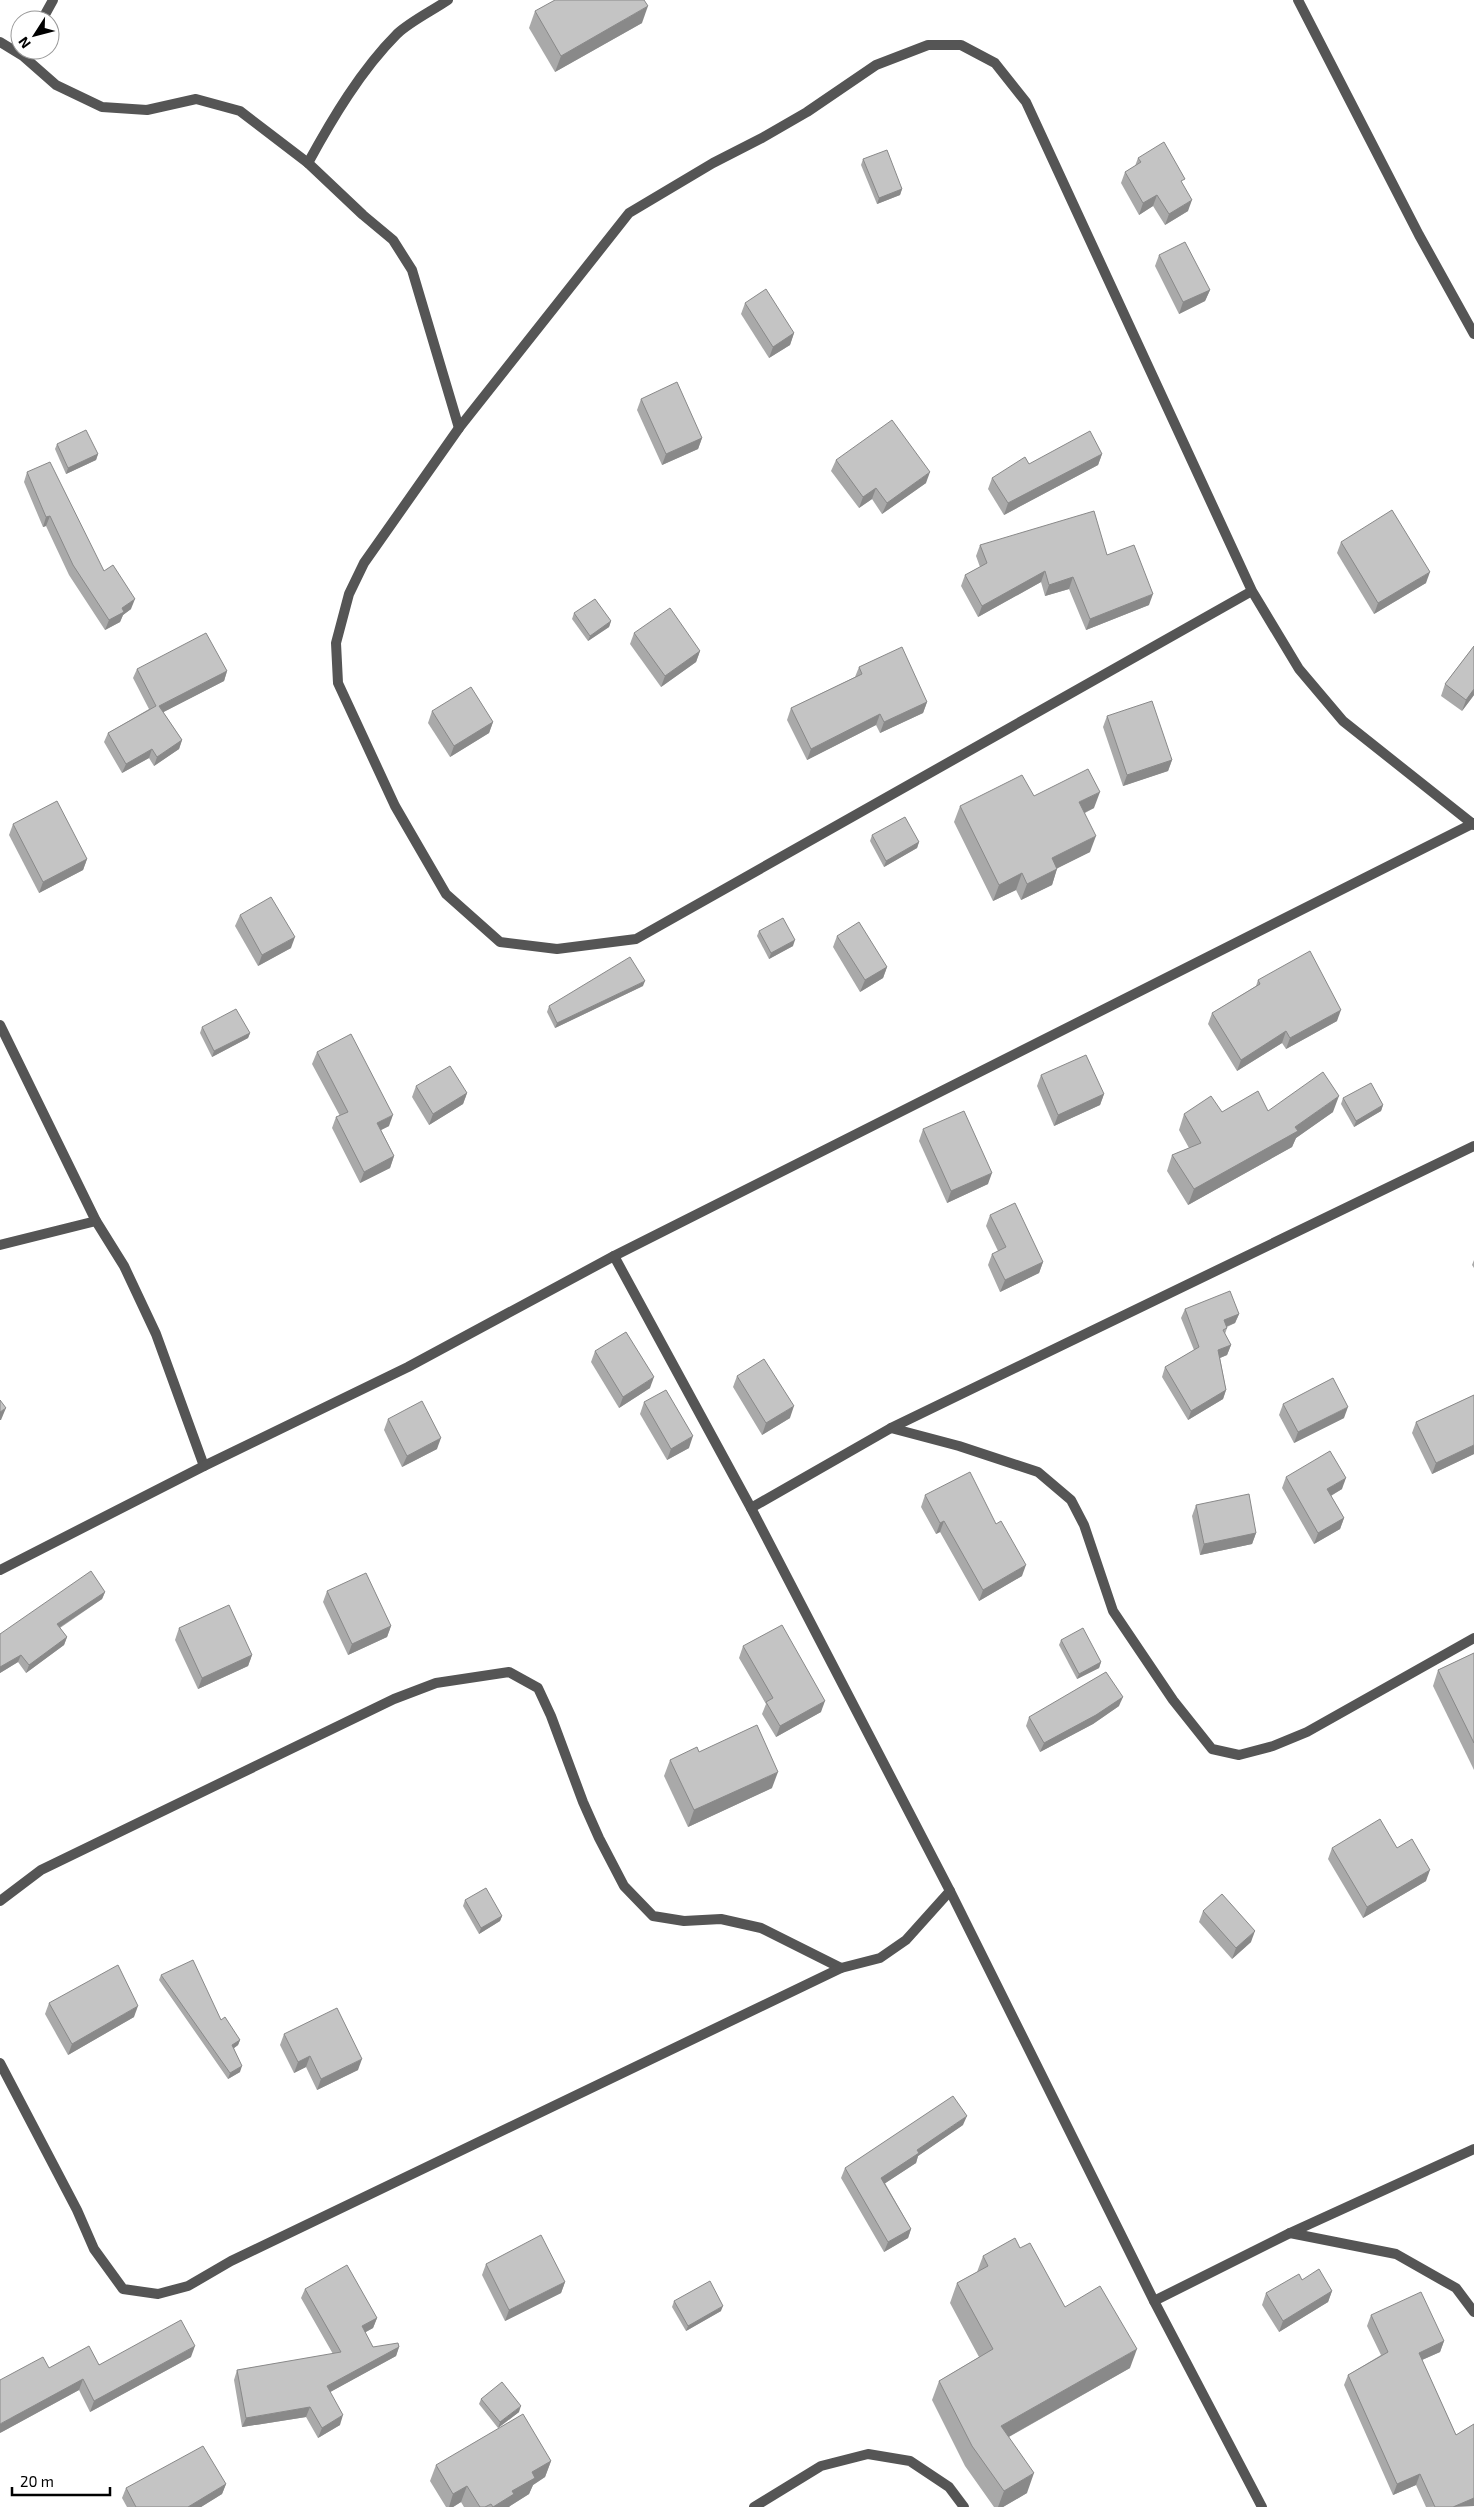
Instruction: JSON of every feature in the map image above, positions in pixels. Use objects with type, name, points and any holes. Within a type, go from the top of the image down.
[{"type":"street","points":[[308,163],[323,135],[364,75],[398,34],[448,0]]},
{"type":"street","points":[[1298,0],[1419,236],[1474,334]]},
{"type":"street","points":[[0,1570],[204,1466],[408,1367],[614,1256],[1474,824],[1343,721],[1299,669],[1252,591],[1026,102],[995,63],[961,45],[928,44],[876,65],[808,112],[713,163],[629,213],[459,428],[364,563],[349,594],[336,642],[338,684],[395,806],[446,894],[500,942],[557,949],[636,939],[1252,591]]},
{"type":"street","points":[[31,60],[56,86],[102,107],[147,110],[196,99],[240,111],[308,163],[363,215],[394,240],[412,270],[459,428]]},
{"type":"street","points":[[0,1025],[96,1221],[124,1266],[156,1334],[204,1466]]},
{"type":"street","points":[[750,1508],[891,1428],[1474,1146]]},
{"type":"street","points":[[0,1245],[96,1221]]},
{"type":"street","points":[[614,1256],[750,1508],[950,1891],[1154,2301],[1262,2507]]},
{"type":"street","points":[[891,1428],[968,1448],[1038,1472],[1071,1500],[1084,1524],[1113,1611],[1173,1700],[1212,1749],[1240,1755],[1273,1746],[1307,1732],[1474,1638]]},
{"type":"street","points":[[0,1900],[41,1870],[394,1699],[436,1683],[509,1672],[538,1688],[552,1716],[583,1802],[599,1838],[624,1886],[654,1916],[684,1921],[721,1919],[761,1928],[841,1968]]},
{"type":"street","points":[[0,2063],[77,2210],[94,2249],[123,2288],[158,2294],[188,2286],[231,2261],[841,1968],[880,1958],[906,1940],[950,1891]]},
{"type":"street","points":[[1154,2301],[1290,2233],[1474,2149]]},
{"type":"street","points":[[1290,2233],[1396,2254],[1456,2288],[1474,2312]]},
{"type":"street","points":[[754,2507],[821,2466],[868,2454],[910,2460],[949,2487],[964,2507]]},
{"type":"building","points":[[555,0],[644,0],[648,6],[561,56],[535,11]]},
{"type":"building","points":[[1164,142],[1185,179],[1181,181],[1192,200],[1169,214],[1157,195],[1143,203],[1125,172],[1141,162],[1138,158]]},
{"type":"building","points":[[887,150],[902,189],[879,198],[863,159]]},
{"type":"building","points":[[1185,242],[1210,290],[1183,302],[1159,255]]},
{"type":"building","points":[[766,289],[794,333],[773,347],[745,303]]},
{"type":"building","points":[[677,382],[702,438],[666,454],[641,399]]},
{"type":"building","points":[[892,420],[930,472],[887,503],[876,488],[863,497],[836,460]]},
{"type":"building","points":[[86,430],[98,454],[68,468],[57,444]]},
{"type":"building","points":[[1090,431],[1102,454],[1008,503],[992,478],[1025,457],[1029,464]]},
{"type":"building","points":[[50,462],[104,571],[113,565],[135,599],[122,608],[124,612],[109,620],[73,565],[50,516],[46,517],[27,472]]},
{"type":"building","points":[[1392,510],[1430,572],[1378,603],[1341,542]]},
{"type":"building","points":[[1094,511],[1107,555],[1134,545],[1153,594],[1090,619],[1073,577],[1049,585],[1045,571],[982,606],[965,575],[987,563],[980,545]]},
{"type":"building","points":[[595,599],[611,621],[590,636],[574,613]]},
{"type":"building","points":[[670,608],[700,651],[665,676],[634,633]]},
{"type":"building","points":[[206,633],[227,671],[159,706],[182,740],[157,757],[152,749],[126,764],[108,733],[156,706],[137,669]]},
{"type":"building","points":[[1474,646],[1474,689],[1466,700],[1445,684]]},
{"type":"building","points":[[902,647],[927,702],[884,722],[880,714],[811,749],[791,708],[862,674],[859,667]]},
{"type":"building","points":[[471,687],[493,722],[454,746],[432,711]]},
{"type":"building","points":[[1152,701],[1172,760],[1127,775],[1107,716]]},
{"type":"building","points":[[1088,769],[1100,792],[1079,802],[1096,836],[1052,858],[1057,869],[1027,884],[1022,873],[999,885],[960,806],[1022,775],[1034,796]]},
{"type":"building","points":[[57,801],[87,859],[43,882],[13,824]]},
{"type":"building","points":[[905,817],[919,842],[886,861],[872,835]]},
{"type":"building","points":[[271,897],[295,937],[262,955],[240,915]]},
{"type":"building","points":[[783,918],[795,940],[771,953],[759,931]]},
{"type":"building","points":[[859,922],[887,967],[865,980],[837,936]]},
{"type":"building","points":[[1310,951],[1341,1010],[1290,1038],[1286,1031],[1241,1060],[1212,1013],[1260,984],[1258,980]]},
{"type":"building","points":[[630,957],[645,981],[557,1023],[549,1006]]},
{"type":"building","points":[[236,1009],[250,1033],[214,1051],[202,1027]]},
{"type":"building","points":[[351,1034],[393,1115],[377,1123],[394,1156],[364,1172],[336,1117],[348,1112],[317,1052]]},
{"type":"building","points":[[1086,1055],[1104,1094],[1058,1115],[1041,1075]]},
{"type":"building","points":[[450,1066],[467,1093],[433,1114],[416,1086]]},
{"type":"building","points":[[1323,1072],[1339,1096],[1295,1127],[1298,1131],[1194,1189],[1172,1155],[1201,1143],[1184,1114],[1211,1096],[1222,1112],[1258,1091],[1268,1111]]},
{"type":"building","points":[[1371,1083],[1383,1105],[1356,1121],[1343,1098]]},
{"type":"building","points":[[964,1111],[992,1173],[951,1191],[923,1129]]},
{"type":"building","points":[[1015,1203],[1043,1262],[1005,1280],[992,1254],[1006,1247],[990,1215]]},
{"type":"building","points":[[1230,1291],[1239,1314],[1224,1320],[1227,1328],[1223,1330],[1231,1345],[1218,1350],[1226,1390],[1191,1411],[1165,1367],[1199,1347],[1185,1309]]},
{"type":"building","points":[[626,1332],[654,1377],[623,1397],[595,1351]]},
{"type":"building","points":[[764,1359],[794,1406],[766,1423],[737,1376]]},
{"type":"building","points":[[1333,1378],[1348,1407],[1298,1432],[1283,1404]]},
{"type":"building","points":[[666,1390],[693,1436],[671,1449],[644,1402]]},
{"type":"building","points":[[1474,1395],[1474,1445],[1436,1463],[1416,1422]]},
{"type":"building","points":[[0,1400],[6,1408],[0,1412]]},
{"type":"building","points":[[422,1401],[441,1438],[407,1456],[388,1419]]},
{"type":"building","points":[[1330,1451],[1346,1478],[1327,1489],[1344,1518],[1318,1533],[1286,1477]]},
{"type":"building","points":[[970,1472],[996,1524],[1001,1521],[1026,1565],[983,1590],[944,1521],[940,1523],[925,1495]]},
{"type":"building","points":[[1249,1494],[1256,1533],[1204,1544],[1196,1505]]},
{"type":"building","points":[[91,1571],[105,1592],[57,1624],[67,1637],[29,1665],[21,1655],[0,1667],[0,1634]]},
{"type":"building","points":[[366,1573],[391,1626],[352,1644],[327,1591]]},
{"type":"building","points":[[229,1605],[252,1655],[202,1678],[179,1628]]},
{"type":"building","points":[[782,1625],[825,1701],[780,1726],[766,1702],[773,1698],[743,1646]]},
{"type":"building","points":[[1083,1628],[1101,1662],[1079,1674],[1061,1640]]},
{"type":"building","points":[[1474,1653],[1474,1743],[1438,1670]]},
{"type":"building","points":[[1106,1672],[1123,1697],[1096,1715],[1044,1743],[1029,1717]]},
{"type":"building","points":[[757,1725],[778,1772],[694,1810],[670,1760],[697,1747],[699,1752]]},
{"type":"building","points":[[1380,1819],[1397,1848],[1412,1839],[1430,1870],[1367,1907],[1332,1848]]},
{"type":"building","points":[[486,1888],[502,1916],[481,1928],[465,1900]]},
{"type":"building","points":[[1222,1894],[1255,1931],[1236,1948],[1203,1911]]},
{"type":"building","points":[[193,1960],[221,2020],[225,2017],[240,2040],[232,2045],[242,2066],[230,2073],[161,1975]]},
{"type":"building","points":[[118,1965],[138,2006],[72,2044],[49,2003]]},
{"type":"building","points":[[337,2008],[362,2059],[321,2079],[310,2056],[298,2062],[284,2034]]},
{"type":"building","points":[[953,2096],[967,2116],[917,2150],[919,2153],[881,2178],[911,2229],[888,2242],[845,2168]]},
{"type":"building","points":[[541,2235],[565,2282],[509,2310],[486,2264]]},
{"type":"building","points":[[1015,2238],[1020,2248],[1030,2243],[1065,2307],[1100,2286],[1137,2349],[1001,2426],[1034,2473],[1004,2491],[972,2446],[939,2381],[993,2349],[957,2283],[988,2266],[983,2256]]},
{"type":"building","points":[[347,2265],[377,2318],[362,2326],[373,2347],[398,2343],[399,2347],[327,2386],[343,2415],[322,2428],[310,2407],[246,2418],[237,2370],[341,2352],[305,2289]]},
{"type":"building","points":[[1319,2269],[1332,2291],[1283,2321],[1266,2293],[1299,2274],[1302,2280]]},
{"type":"building","points":[[710,2281],[723,2306],[688,2326],[674,2301]]},
{"type":"building","points":[[1421,2292],[1444,2341],[1419,2353],[1456,2435],[1474,2424],[1474,2498],[1453,2507],[1435,2507],[1420,2474],[1397,2484],[1348,2375],[1388,2352],[1371,2315]]},
{"type":"building","points":[[181,2320],[195,2346],[94,2401],[83,2379],[0,2424],[0,2380],[43,2357],[49,2368],[89,2346],[99,2365]]},
{"type":"building","points":[[502,2382],[521,2406],[500,2422],[481,2399]]},
{"type":"building","points":[[523,2414],[551,2461],[532,2472],[535,2478],[512,2491],[514,2494],[493,2507],[491,2504],[480,2507],[467,2486],[453,2494],[436,2465]]},
{"type":"building","points":[[203,2446],[226,2484],[188,2507],[136,2507],[126,2488]]}]
